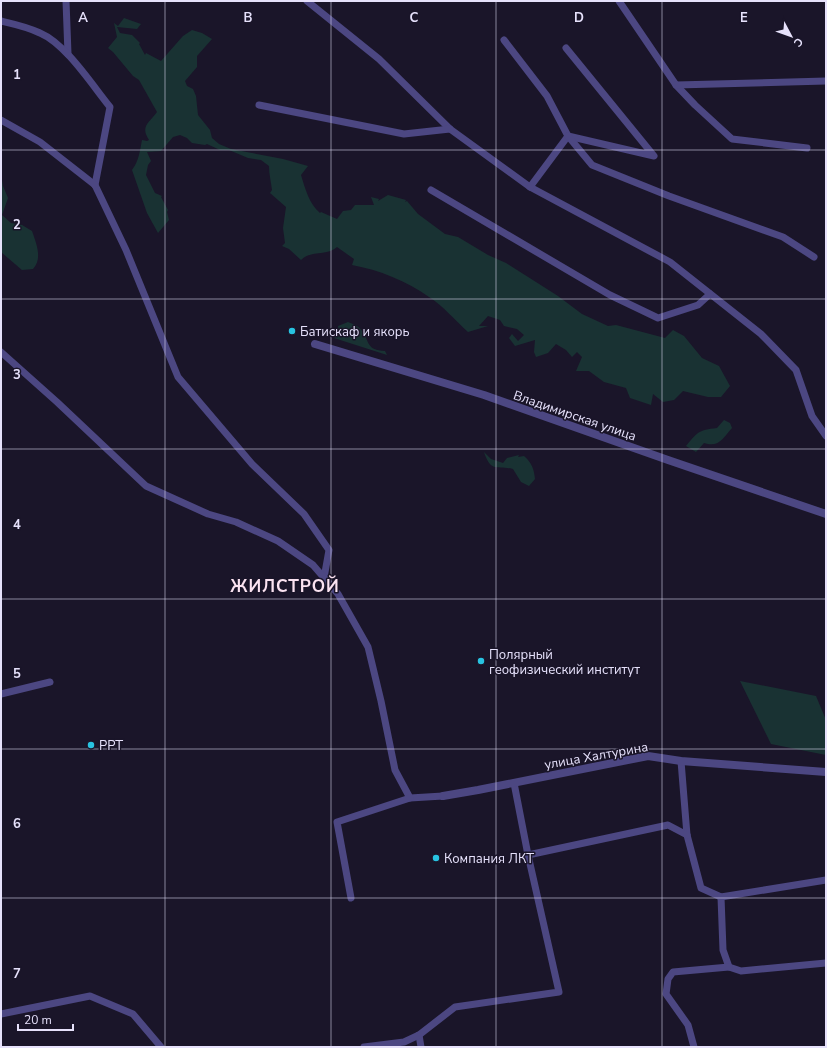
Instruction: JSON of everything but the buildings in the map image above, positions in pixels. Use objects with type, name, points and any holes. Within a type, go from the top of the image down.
[{"type":"street","name":"Владимирская улица","points":[[315,344],[484,395],[826,514]]},
{"type":"street","name":"улица Халтурина","points":[[443,796],[648,756],[681,761],[826,772]]},
{"type":"lane","points":[[66,1],[68,54]]},
{"type":"lane","points":[[307,1],[380,59],[450,129],[530,187],[670,262],[761,334],[796,370],[812,416],[826,436]]},
{"type":"lane","points":[[619,1],[676,85],[695,105],[732,139],[807,148]]},
{"type":"lane","points":[[1,21],[40,33],[56,43],[68,54],[110,107],[95,185]]},
{"type":"lane","points":[[504,40],[547,96],[568,136],[592,165],[669,196],[782,237],[814,256]]},
{"type":"lane","points":[[566,48],[654,156],[568,136]]},
{"type":"lane","points":[[676,85],[826,81]]},
{"type":"lane","points":[[259,105],[404,134],[450,129]]},
{"type":"lane","points":[[1,120],[40,142],[95,185],[126,250],[178,378],[252,464],[304,514],[329,550],[324,578]]},
{"type":"lane","points":[[530,187],[568,136]]},
{"type":"lane","points":[[431,190],[610,295],[658,318],[698,305],[710,294]]},
{"type":"lane","points":[[1,352],[57,402],[146,486],[208,514],[236,522],[278,541],[313,565],[338,594],[368,647],[395,770],[410,798]]},
{"type":"lane","points":[[1,694],[50,682]]},
{"type":"lane","points":[[681,761],[687,835],[701,888],[721,897],[826,880]]},
{"type":"lane","points":[[364,1047],[404,1042],[419,1035],[455,1007],[559,992],[528,855],[514,783]]},
{"type":"lane","points":[[351,898],[337,822],[410,798],[443,796]]},
{"type":"lane","points":[[528,855],[668,825],[687,835]]},
{"type":"lane","points":[[721,897],[723,950],[729,967]]},
{"type":"lane","points":[[694,1047],[688,1025],[666,994],[668,979],[673,972],[729,967],[741,971],[826,963]]},
{"type":"lane","points":[[1,1014],[90,996],[133,1014],[162,1047]]},
{"type":"lane","points":[[419,1035],[421,1047]]},
{"type":"green space","points":[[124,18],[141,24],[137,29],[117,27],[120,33],[132,35],[140,43],[139,44],[145,55],[146,53],[161,61],[183,36],[192,30],[202,33],[212,39],[197,56],[197,67],[185,81],[187,86],[193,89],[196,96],[198,115],[210,130],[212,138],[219,144],[231,149],[283,159],[308,166],[301,175],[310,200],[320,213],[321,212],[337,219],[343,211],[351,210],[355,205],[374,205],[371,197],[379,199],[378,201],[388,195],[406,200],[405,202],[407,201],[418,214],[445,234],[458,237],[488,255],[506,263],[558,296],[582,314],[608,326],[616,325],[665,338],[673,330],[684,336],[702,358],[719,366],[730,386],[721,397],[708,397],[683,391],[674,400],[663,402],[653,394],[651,405],[630,398],[626,388],[604,382],[589,371],[576,371],[582,357],[577,352],[572,357],[566,350],[556,344],[548,353],[536,357],[534,352],[535,340],[515,346],[509,338],[512,334],[518,341],[524,335],[517,329],[504,326],[500,320],[488,316],[479,326],[488,326],[468,332],[449,313],[420,291],[392,277],[352,265],[354,259],[337,247],[333,250],[309,255],[301,260],[289,249],[282,246],[285,243],[283,228],[286,207],[270,193],[272,190],[269,166],[261,160],[248,158],[229,150],[220,150],[207,144],[192,143],[187,138],[180,135],[173,137],[161,151],[147,152],[151,161],[148,165],[146,175],[155,193],[162,196],[161,197],[168,210],[169,220],[158,233],[147,213],[132,170],[138,159],[142,140],[149,140],[146,135],[145,128],[157,112],[139,80],[133,76],[108,48],[117,37],[114,23],[118,26]]},
{"type":"green space","points":[[1,175],[3,186],[8,198],[2,215],[11,223],[22,225],[32,231],[38,250],[38,260],[33,269],[22,270],[1,252]]},
{"type":"green space","points":[[348,322],[361,329],[371,347],[385,351],[387,355],[334,338],[339,332],[338,326]]},
{"type":"green space","points":[[724,420],[730,423],[732,428],[720,441],[713,444],[704,443],[696,452],[686,446],[699,432],[717,428]]},
{"type":"green space","points":[[484,452],[491,459],[503,463],[507,458],[519,455],[518,457],[524,456],[532,466],[535,479],[529,486],[521,482],[513,469],[492,466]]},
{"type":"green space","points":[[740,681],[816,696],[826,720],[826,755],[771,744]]},
{"type":"place","name":"Батискаф и якорь","points":[[292,331]]},
{"type":"place","name":"Полярный геофизический институт","points":[[481,661]]},
{"type":"place","name":"РРТ","points":[[91,745]]},
{"type":"place","name":"Компания ЛКТ","points":[[436,858]]},
{"type":"district","name":"ЖИЛСТРОЙ","points":[[285,586]]}]
